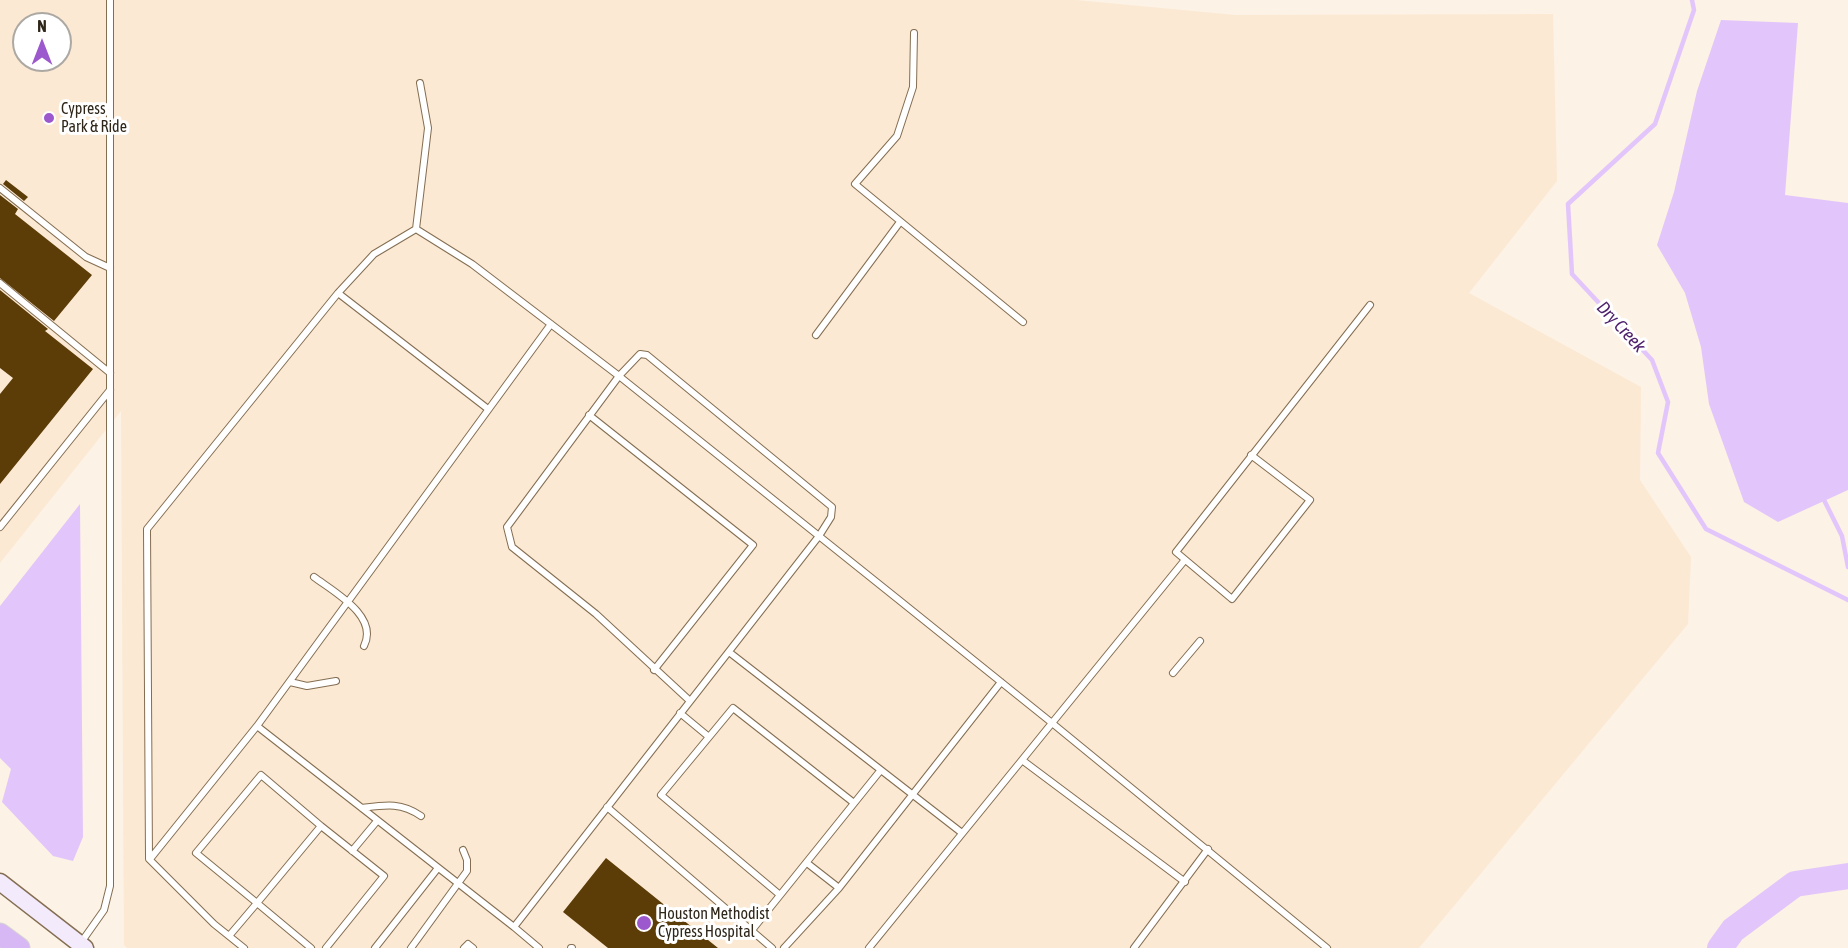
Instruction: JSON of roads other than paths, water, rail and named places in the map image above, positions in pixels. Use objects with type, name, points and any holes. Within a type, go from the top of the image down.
[{"type":"highway","points":[[0,934],[19,948]]},
{"type":"main road","points":[[0,882],[83,946]]},
{"type":"lane","points":[[83,946],[104,910],[110,886],[110,0]]},
{"type":"lane","points":[[914,33],[913,87],[897,136],[855,184],[1023,322]]},
{"type":"lane","points":[[416,230],[428,128],[420,83]]},
{"type":"lane","points":[[0,188],[86,257],[110,268]]},
{"type":"lane","points":[[816,335],[900,222]]},
{"type":"lane","points":[[244,948],[149,859],[147,529],[338,293],[374,254],[416,230]]},
{"type":"lane","points":[[416,230],[472,264],[619,376],[1208,849],[1327,948]]},
{"type":"lane","points":[[0,284],[110,373]]},
{"type":"lane","points":[[338,293],[488,409]]},
{"type":"lane","points":[[1251,454],[1310,500],[1232,598],[1184,561],[1176,552],[1251,454],[1370,305]]},
{"type":"lane","points":[[149,859],[257,726],[551,324]]},
{"type":"lane","points":[[514,927],[819,536],[831,517],[832,507],[647,355],[640,354],[619,376],[507,527],[512,547],[596,614],[690,701]]},
{"type":"lane","points":[[0,527],[110,390]]},
{"type":"lane","points":[[590,415],[753,546],[654,670]]},
{"type":"lane","points":[[869,948],[1184,561]]},
{"type":"lane","points":[[314,578],[362,618],[367,640],[364,646]]},
{"type":"lane","points":[[1173,673],[1200,641]]},
{"type":"lane","points":[[729,652],[911,796],[962,833]]},
{"type":"lane","points":[[290,682],[307,686],[336,681]]},
{"type":"lane","points":[[784,948],[839,888],[1001,682]]},
{"type":"lane","points":[[780,895],[661,795],[733,708],[854,803]]},
{"type":"lane","points":[[680,713],[709,737]]},
{"type":"lane","points":[[257,726],[539,948]]},
{"type":"lane","points":[[1022,760],[1185,882]]},
{"type":"lane","points":[[752,930],[880,771]]},
{"type":"lane","points":[[311,948],[196,853],[261,775],[384,876],[327,948]]},
{"type":"lane","points":[[362,808],[400,806],[407,807],[421,816]]},
{"type":"lane","points":[[607,807],[772,948]]},
{"type":"lane","points":[[352,851],[377,821]]},
{"type":"lane","points":[[229,936],[321,826]]},
{"type":"lane","points":[[1134,948],[1208,849]]},
{"type":"lane","points":[[411,948],[467,871],[467,860],[463,850]]},
{"type":"lane","points":[[807,863],[839,888]]},
{"type":"lane","points":[[375,948],[438,868]]},
{"type":"lane","points":[[464,948],[468,944],[473,948]]},
{"type":"waterway","name":"Dry Creek","points":[[1692,0],[1694,10],[1655,124],[1568,204],[1572,274],[1652,360],[1668,402],[1658,453],[1706,529],[1848,600]]},
{"type":"waterway","points":[[1822,496],[1842,536],[1848,567]]},
{"type":"waterway","points":[[1720,948],[1733,930],[1795,884],[1848,876]]},
{"type":"place","name":"Cypress Park & Ride","points":[[49,118]]},
{"type":"place","name":"Houston Methodist Cypress Hospital","points":[[644,923]]}]
